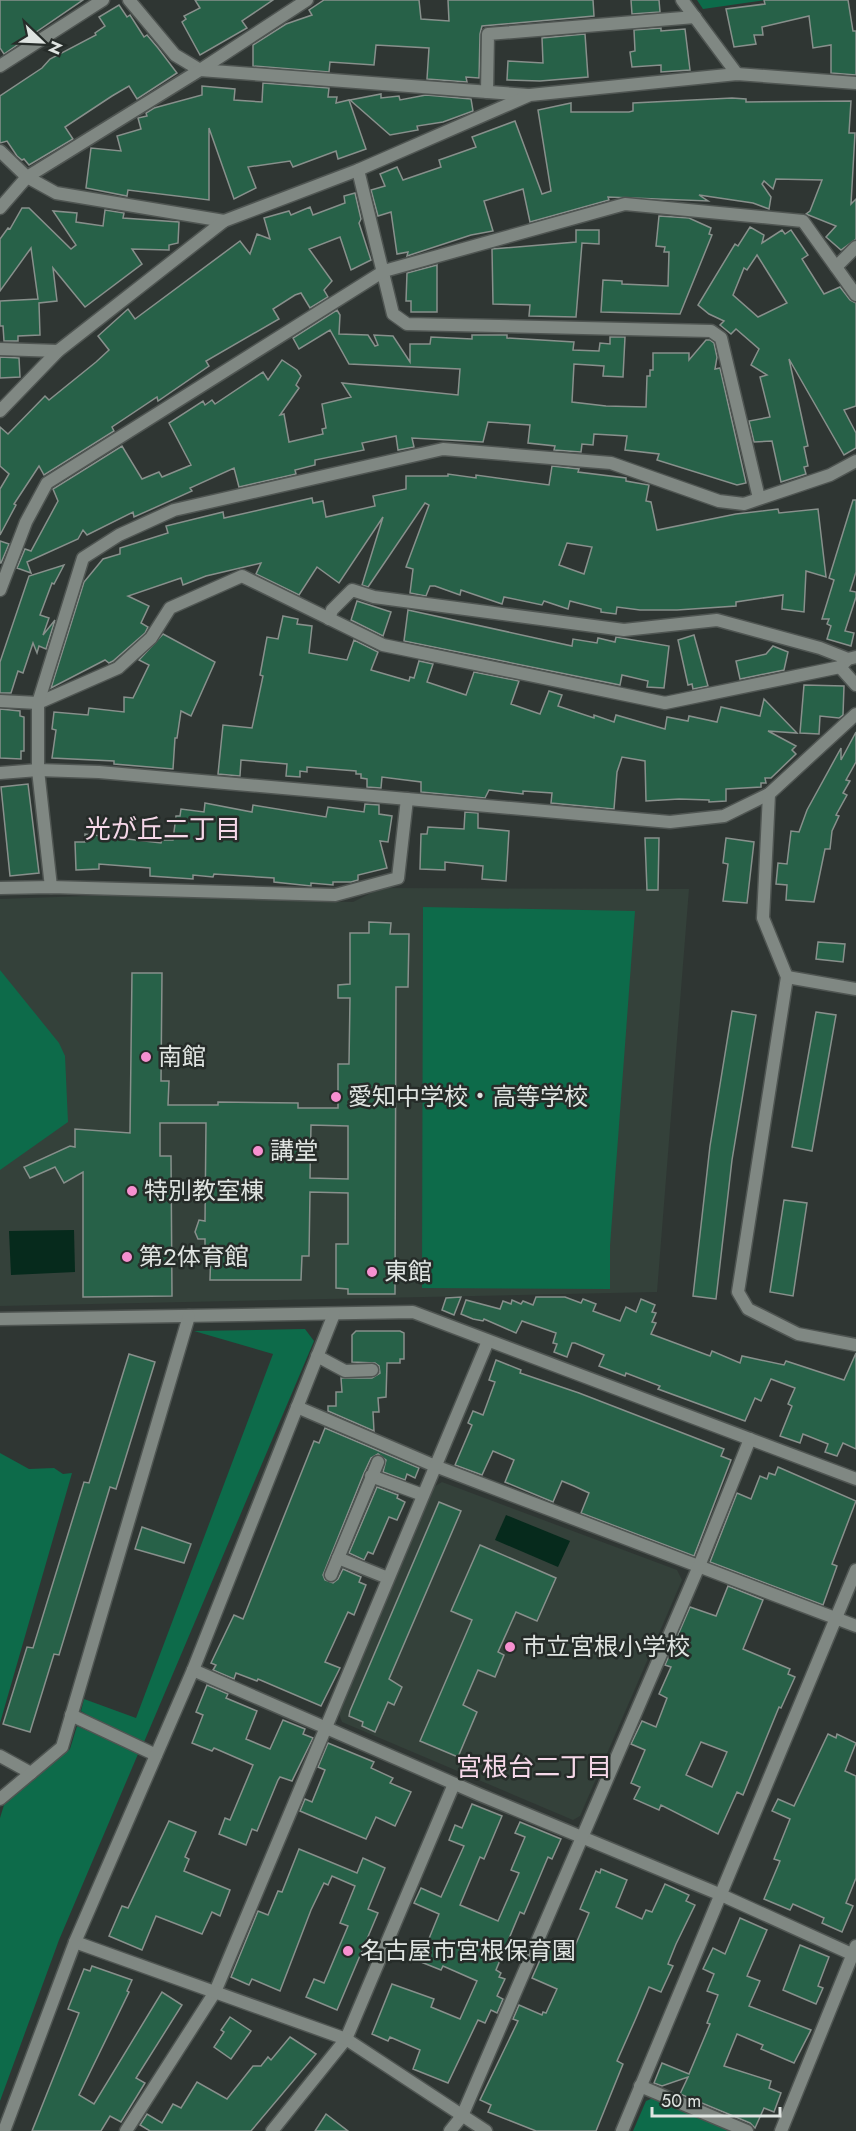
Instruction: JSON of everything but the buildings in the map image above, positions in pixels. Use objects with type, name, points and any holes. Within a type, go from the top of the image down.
[{"type":"street","points":[[0,66],[103,0]]},
{"type":"street","points":[[129,0],[175,55],[200,70],[530,95],[737,74],[856,83]]},
{"type":"street","points":[[0,208],[27,177],[200,70],[307,0]]},
{"type":"street","points":[[682,0],[737,74]]},
{"type":"street","points":[[487,92],[488,34],[695,16]]},
{"type":"street","points":[[0,411],[58,351],[224,221],[358,170],[530,95]]},
{"type":"street","points":[[0,151],[27,177],[56,193],[224,221]]},
{"type":"street","points":[[358,170],[393,314],[406,324],[711,332],[721,338],[759,498]]},
{"type":"street","points":[[0,590],[26,522],[47,483],[384,271],[626,204],[803,221],[856,295]]},
{"type":"street","points":[[836,267],[856,247]]},
{"type":"street","points":[[0,349],[58,351]]},
{"type":"street","points":[[51,887],[38,770],[38,703],[83,558],[119,535],[174,510],[442,449],[611,463],[719,501],[744,504],[830,476],[856,461]]},
{"type":"street","points":[[0,701],[38,703],[118,668],[151,638],[170,608],[242,576],[382,645],[665,703],[848,661]]},
{"type":"street","points":[[329,619],[332,610],[352,590],[374,597],[624,630],[717,620],[820,648],[848,661],[856,685]]},
{"type":"street","points":[[0,773],[38,770],[99,771],[670,822],[724,816],[769,794],[856,714]]},
{"type":"street","points":[[769,794],[762,918],[787,977],[738,1292],[748,1309],[798,1334],[856,1345]]},
{"type":"street","points":[[0,888],[51,887],[335,895],[398,878],[407,799]]},
{"type":"street","points":[[787,977],[856,989]]},
{"type":"street","points":[[0,1319],[413,1312],[856,1479]]},
{"type":"street","points":[[4,2131],[75,1942],[193,1670],[334,1314]]},
{"type":"street","points":[[0,1799],[62,1747],[189,1316]]},
{"type":"street","points":[[126,2131],[215,1992],[324,1727],[488,1341]]},
{"type":"street","points":[[317,1356],[345,1371],[372,1370]]},
{"type":"street","points":[[297,1407],[435,1466],[856,1626]]},
{"type":"street","points":[[450,2131],[462,2116],[699,1566],[750,1439]]},
{"type":"street","points":[[332,1575],[378,1462]]},
{"type":"street","points":[[371,1476],[423,1495]]},
{"type":"street","points":[[338,1558],[388,1578]]},
{"type":"street","points":[[622,2131],[856,1570]]},
{"type":"street","points":[[193,1670],[454,1784],[855,1952],[781,2131]]},
{"type":"street","points":[[72,1715],[156,1755]]},
{"type":"street","points":[[0,1756],[31,1773]]},
{"type":"street","points":[[272,2131],[346,2039],[454,1784]]},
{"type":"street","points":[[75,1942],[346,2039],[486,2131]]},
{"type":"street","points":[[640,2086],[747,2131]]},
{"type":"shaded area","name":"愛知中学校・高等学校","points":[[381,888],[689,889],[657,1292],[0,1306],[0,899],[113,895],[353,902]]},
{"type":"shaded area","points":[[74,1230],[75,1272],[11,1275],[9,1231]]},
{"type":"shaded area","name":"市立宮根小学校","points":[[442,1482],[677,1570],[682,1580],[580,1816],[573,1820],[342,1722],[339,1714],[432,1488]]},
{"type":"shaded area","points":[[506,1515],[570,1541],[558,1567],[495,1540]]},
{"type":"green space","points":[[697,0],[765,0],[703,9]]},
{"type":"green space","points":[[423,907],[635,911],[610,1246],[610,1289],[422,1288]]},
{"type":"green space","points":[[0,970],[59,1043],[65,1056],[68,1122],[0,1170]]},
{"type":"green space","points":[[305,1329],[314,1341],[144,1742],[104,1725],[81,1711],[84,1699],[136,1718],[273,1354],[194,1331]]},
{"type":"green space","points":[[0,1453],[29,1469],[54,1468],[63,1474],[72,1473],[0,1723]]},
{"type":"green space","points":[[77,1726],[116,1741],[138,1754],[59,1940],[0,2101],[0,1818],[4,1805],[70,1749]]},
{"type":"green space","points":[[653,2098],[736,2131],[633,2131],[646,2101]]},
{"type":"place","name":"南館","points":[[146,1057]]},
{"type":"place","name":"愛知中学校・高等学校","points":[[336,1097]]},
{"type":"place","name":"講堂","points":[[258,1151]]},
{"type":"place","name":"特別教室棟","points":[[132,1191]]},
{"type":"place","name":"第2体育館","points":[[127,1257]]},
{"type":"place","name":"東館","points":[[372,1272]]},
{"type":"place","name":"市立宮根小学校","points":[[510,1647]]},
{"type":"place","name":"名古屋市宮根保育園","points":[[348,1951]]},
{"type":"district","name":"光が丘二丁目","points":[[163,829]]},
{"type":"district","name":"宮根台二丁目","points":[[534,1767]]}]
